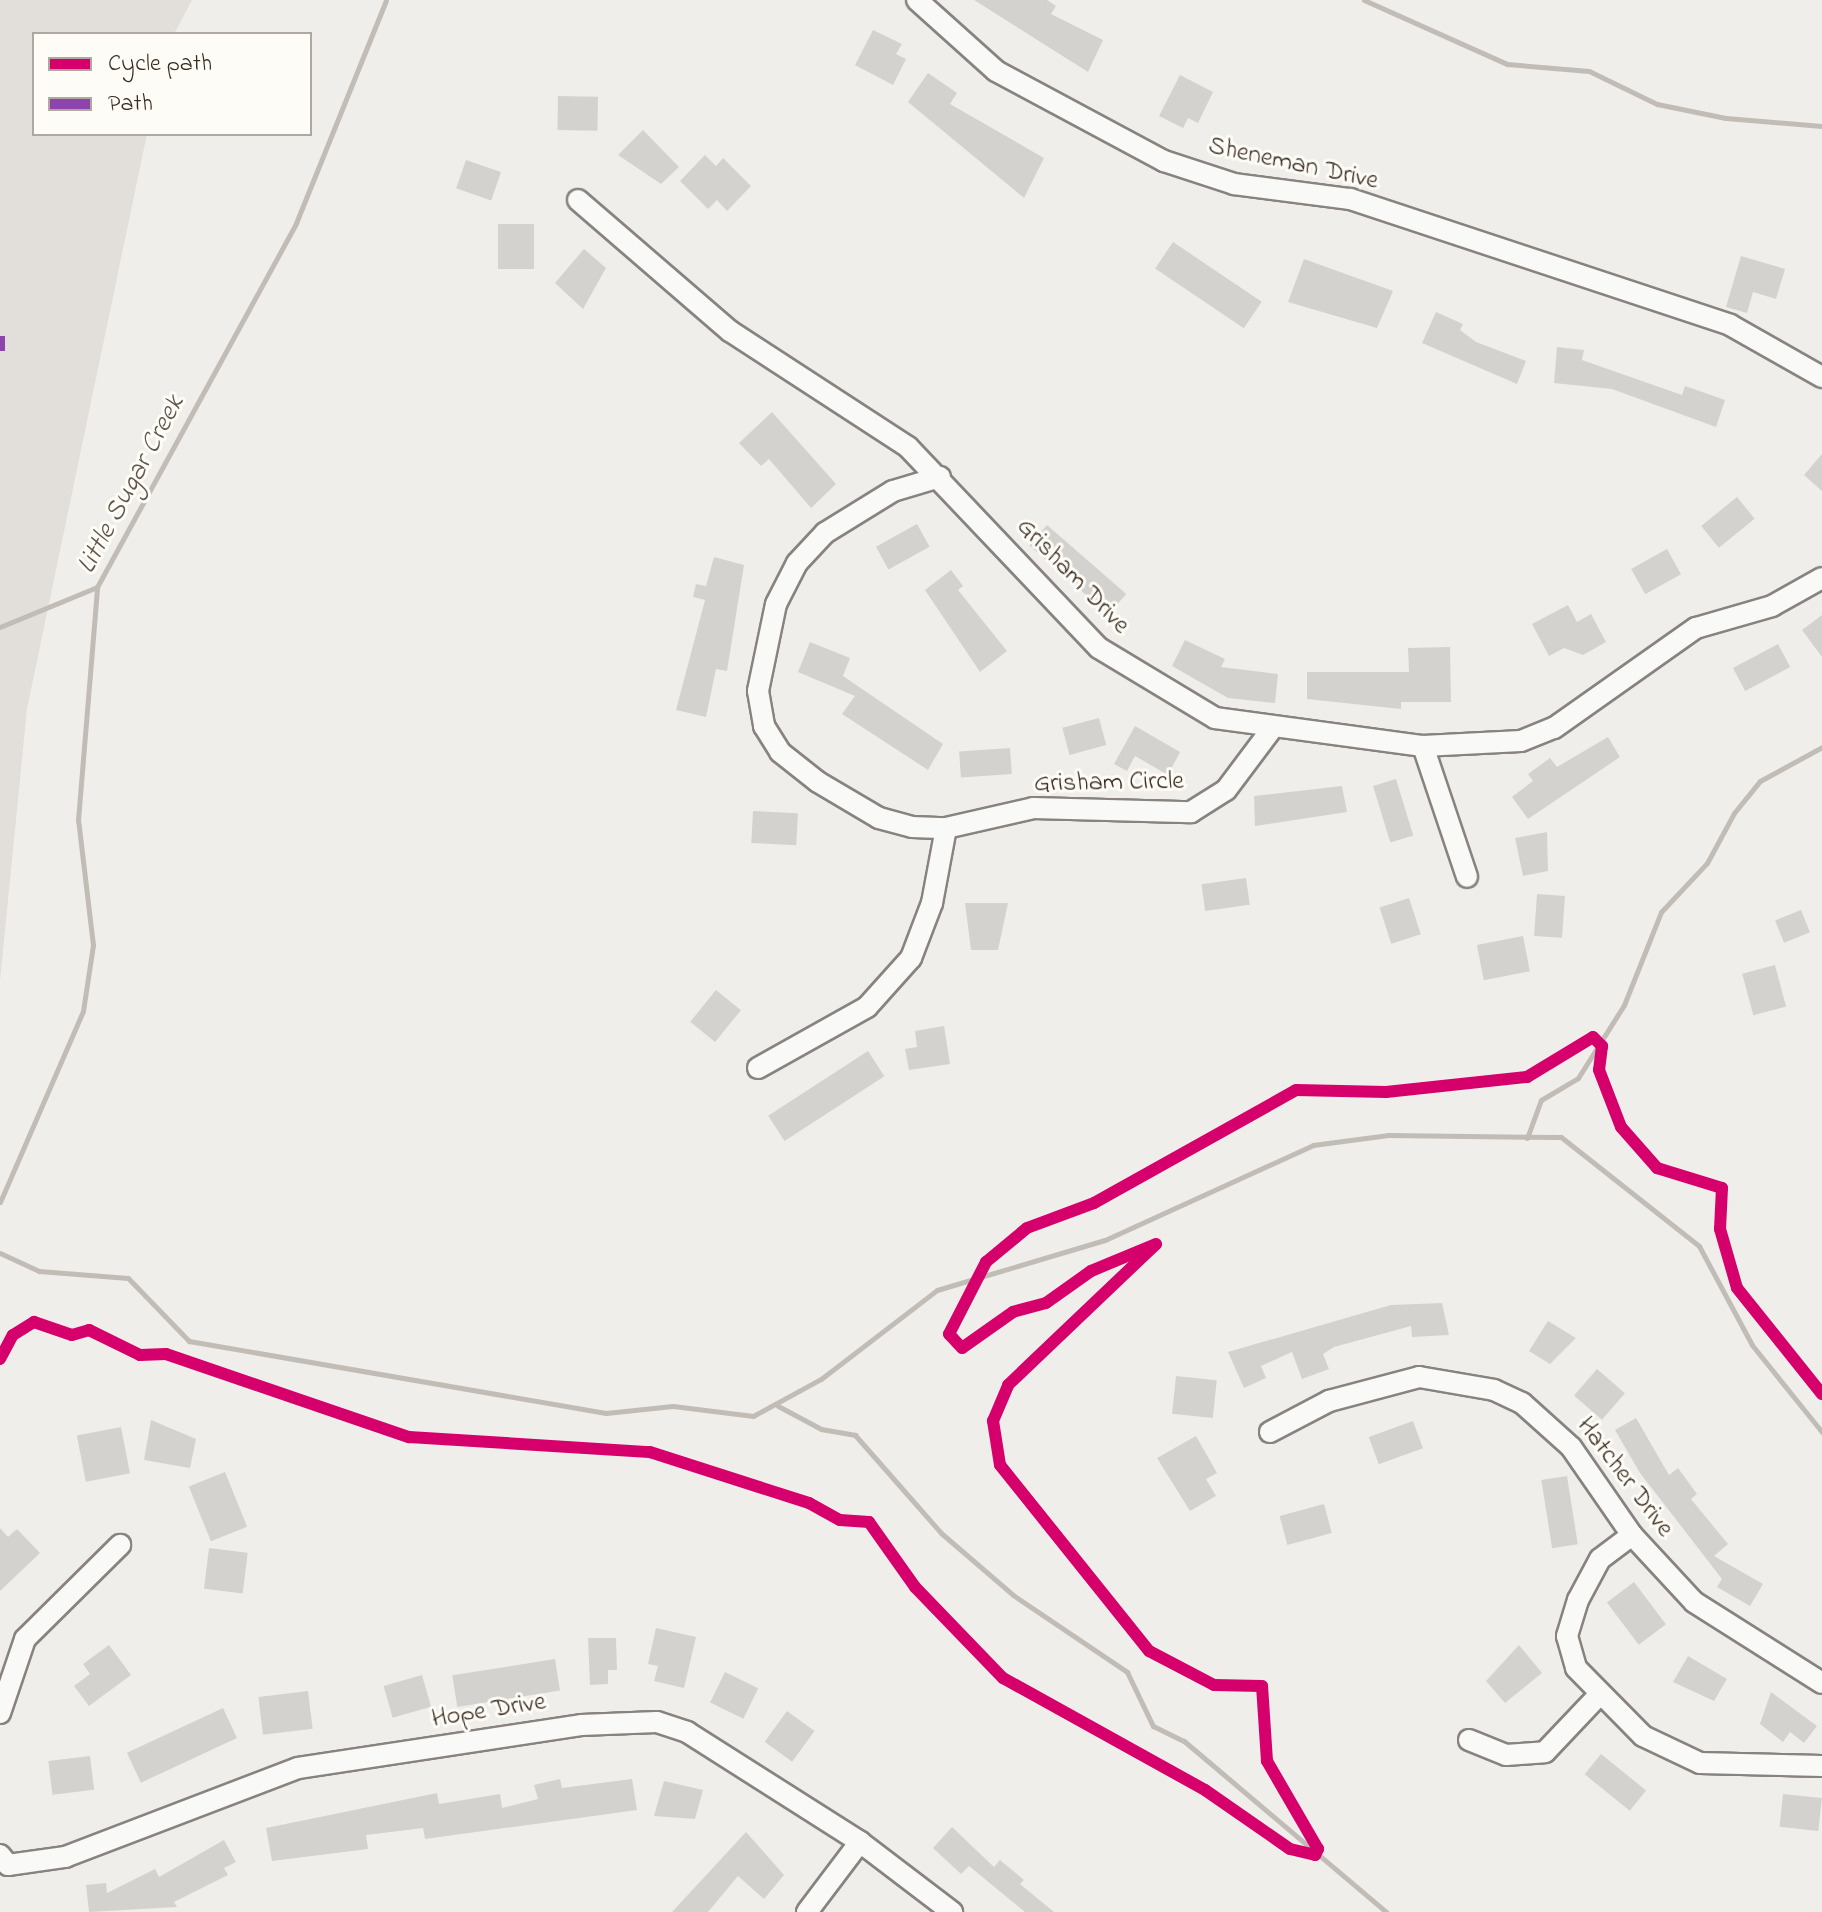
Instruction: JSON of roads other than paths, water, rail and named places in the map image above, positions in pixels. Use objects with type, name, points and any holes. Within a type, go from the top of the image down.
[{"type":"street","name":"Sheneman Drive","points":[[917,0],[996,71],[1164,161],[1234,184],[1350,199],[1730,325],[1822,377]]},
{"type":"street","name":"Grisham Drive","points":[[578,200],[730,331],[908,447],[940,477],[1099,648],[1184,704],[1271,730],[1423,746],[1486,748],[1554,728],[1696,628],[1772,606],[1822,578]]},
{"type":"street","name":"Grisham Circle","points":[[940,477],[857,510],[797,563],[776,604],[758,691],[764,726],[780,752],[818,782],[879,818],[946,828],[1033,808],[1191,812],[1226,790],[1271,730]]},
{"type":"street","points":[[1423,746],[1467,877]]},
{"type":"street","points":[[758,1068],[867,1007],[911,958],[932,903],[946,828]]},
{"type":"street","name":"Hatcher Drive","points":[[1270,1432],[1329,1401],[1419,1377],[1494,1390],[1555,1430],[1632,1535],[1694,1602],[1822,1683]]},
{"type":"street","points":[[1632,1535],[1600,1559],[1567,1636],[1576,1668],[1643,1736],[1700,1763],[1822,1766]]},
{"type":"street","points":[[0,1713],[25,1639],[51,1605],[120,1545]]},
{"type":"street","points":[[1469,1740],[1506,1755],[1545,1752],[1600,1694]]},
{"type":"street","name":"Hope Drive","points":[[0,1855],[8,1865],[65,1857],[298,1768],[581,1725],[657,1722],[687,1732],[860,1842],[952,1912]]},
{"type":"street","points":[[807,1912],[860,1842]]},
{"type":"waterway","name":"Little Sugar Creek","points":[[0,1202],[83,1011],[93,945],[78,820],[97,587],[296,223],[386,0]]},
{"type":"waterway","points":[[1364,0],[1507,64],[1589,71],[1657,104],[1726,118],[1822,126]]},
{"type":"waterway","points":[[0,627],[97,587]]},
{"type":"waterway","points":[[1527,1138],[1541,1100],[1578,1078],[1624,1005],[1661,912],[1707,863],[1734,813],[1760,781],[1822,747]]},
{"type":"waterway","points":[[0,1253],[39,1271],[128,1278],[189,1341],[606,1413],[673,1406],[753,1416],[821,1379],[937,1290],[1105,1240],[1313,1145],[1388,1135],[1561,1137],[1699,1246],[1752,1345],[1822,1432]]},
{"type":"waterway","points":[[778,1406],[821,1429],[855,1435],[941,1533],[1013,1595],[1127,1672],[1153,1726],[1184,1741],[1386,1912]]}]
